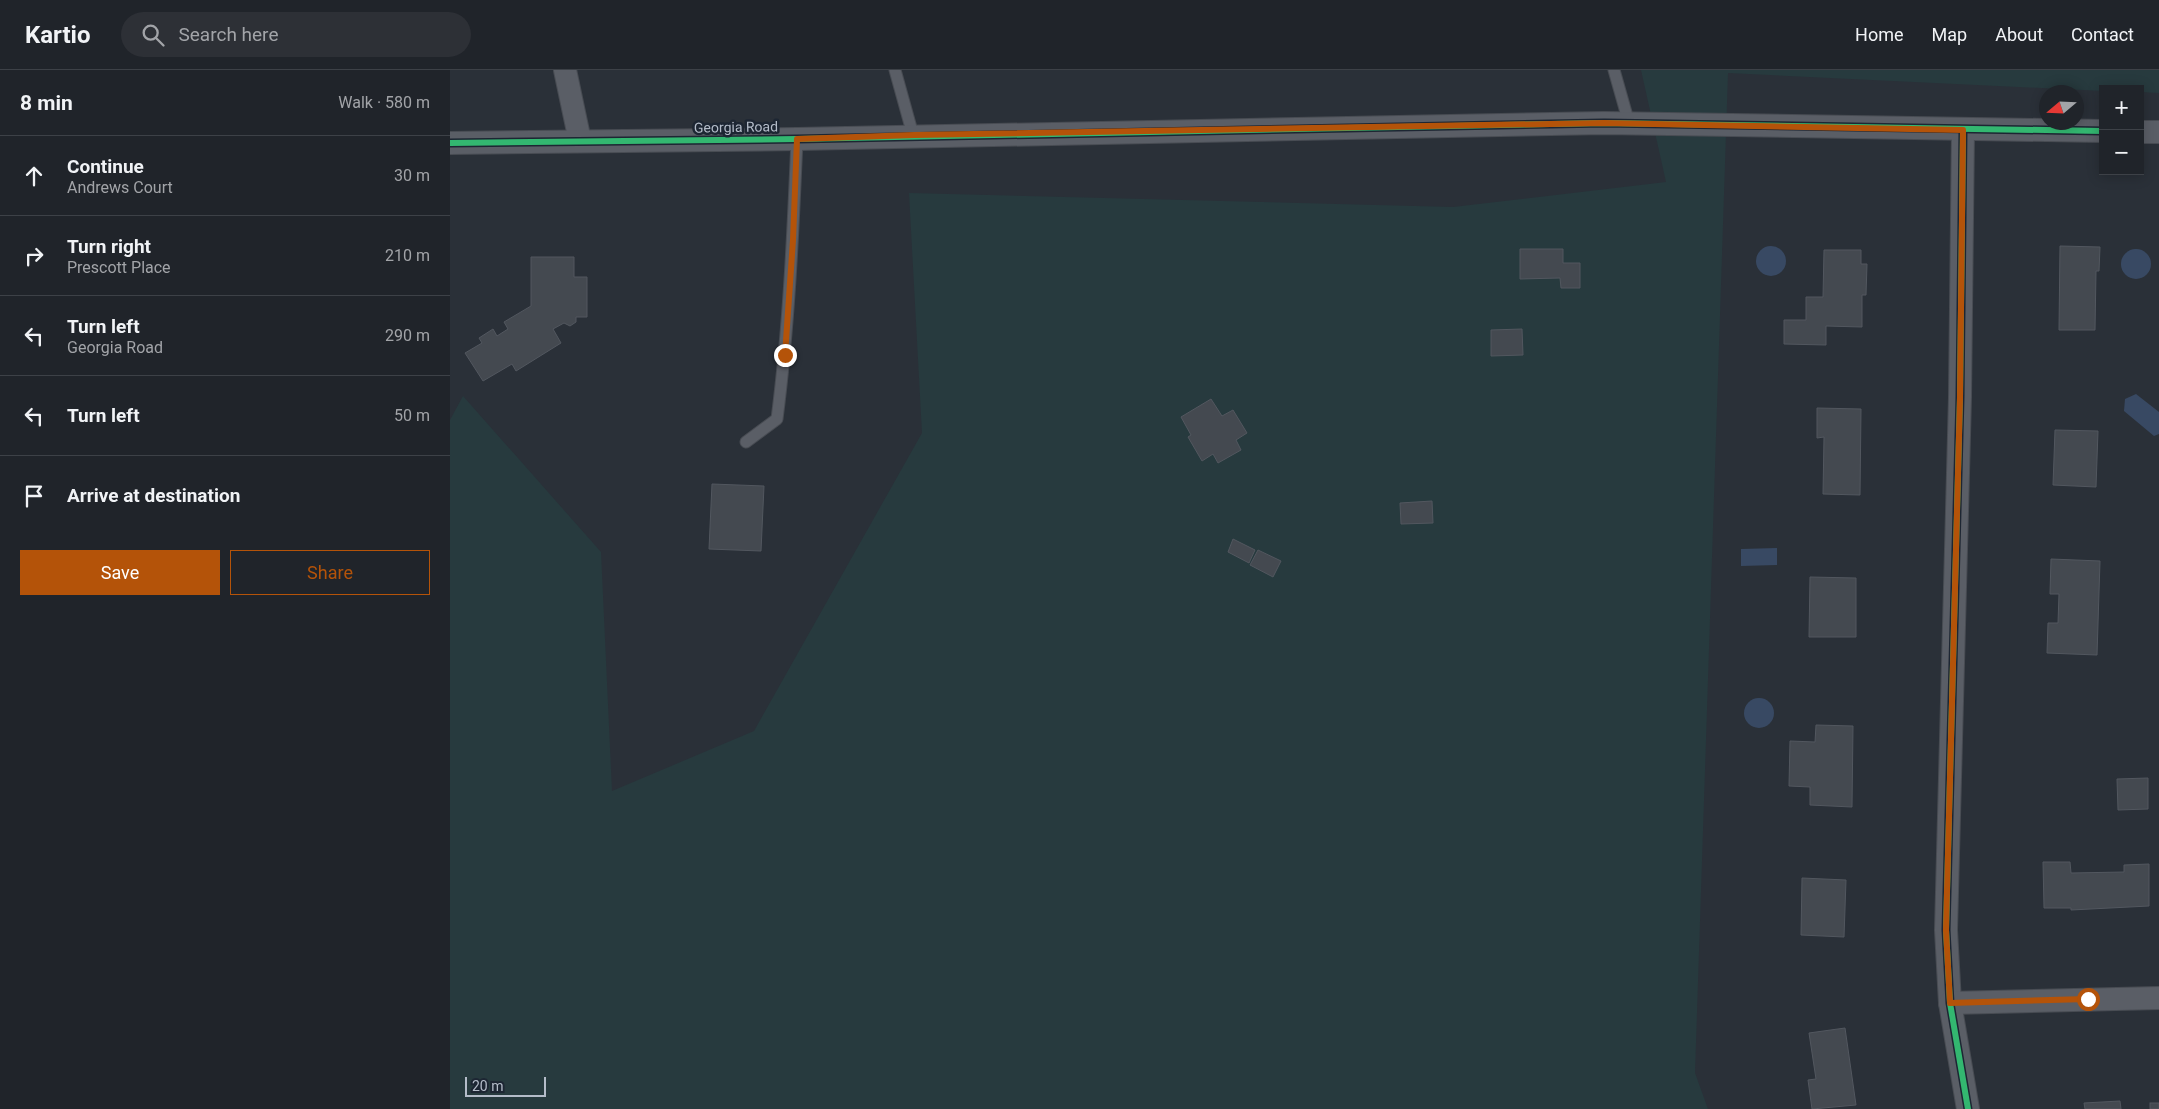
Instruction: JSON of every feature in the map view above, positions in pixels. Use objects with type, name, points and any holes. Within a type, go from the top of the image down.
[{"type":"street","points":[[565,70],[580,141]]},
{"type":"street","name":"Georgia Road","points":[[450,143],[797,139],[914,135],[1629,123],[2099,131]]},
{"type":"street","points":[[1963,130],[1960,398],[1946,930],[1950,1003],[1968,1109]]},
{"type":"street","points":[[2144,132],[2159,132]]},
{"type":"street","points":[[1950,1003],[2159,998]]},
{"type":"lane","points":[[895,70],[914,135]]},
{"type":"lane","points":[[1614,70],[1629,123]]},
{"type":"lane","points":[[746,442],[777,419],[785,355],[793,240],[797,139]]},
{"type":"green space","points":[[1641,70],[2159,70],[2159,93],[2144,92],[2144,85],[2099,85],[2099,91],[2084,90],[2084,85],[2039,85],[2039,88],[1728,73],[1695,1073],[1708,1109],[450,1109],[450,420],[463,396],[601,552],[612,791],[754,731],[922,433],[909,193],[1453,207],[1666,182]]},
{"type":"water","points":[[1771,246],[1782,250],[1786,261],[1782,272],[1771,276],[1760,272],[1756,261],[1760,250]]},
{"type":"water","points":[[2136,249],[2147,253],[2151,264],[2147,275],[2136,279],[2125,275],[2121,264],[2125,253]]},
{"type":"water","points":[[2136,394],[2159,412],[2159,434],[2154,436],[2124,411],[2125,399]]},
{"type":"water","points":[[1777,548],[1777,565],[1741,566],[1741,549]]},
{"type":"water","points":[[1759,698],[1770,702],[1774,713],[1770,724],[1759,728],[1748,724],[1744,713],[1748,702]]},
{"type":"building","points":[[2060,246],[2100,247],[2099,271],[2096,271],[2095,330],[2059,330]]},
{"type":"building","points":[[1520,249],[1563,249],[1563,263],[1580,263],[1580,288],[1561,288],[1560,278],[1520,279]]},
{"type":"building","points":[[1824,250],[1861,250],[1861,264],[1867,264],[1866,295],[1862,295],[1862,327],[1826,326],[1826,345],[1784,344],[1784,320],[1806,320],[1806,297],[1823,297]]},
{"type":"building","points":[[531,257],[574,257],[574,277],[587,277],[587,317],[576,317],[576,322],[570,326],[564,323],[553,329],[561,343],[516,371],[512,364],[483,381],[465,353],[482,343],[479,338],[493,329],[497,336],[508,329],[504,322],[531,306]]},
{"type":"building","points":[[1522,329],[1523,355],[1491,356],[1491,330]]},
{"type":"building","points":[[1211,399],[1222,416],[1233,410],[1247,433],[1236,440],[1241,450],[1218,463],[1213,454],[1202,461],[1188,437],[1191,435],[1181,417]]},
{"type":"building","points":[[1817,408],[1861,409],[1860,495],[1823,494],[1824,437],[1817,438]]},
{"type":"building","points":[[2055,430],[2098,431],[2096,487],[2053,485]]},
{"type":"building","points":[[712,484],[764,486],[761,551],[709,549]]},
{"type":"building","points":[[1432,501],[1433,523],[1401,524],[1400,503]]},
{"type":"building","points":[[1233,539],[1255,550],[1249,563],[1228,552]]},
{"type":"building","points":[[1258,550],[1281,561],[1273,577],[1250,565]]},
{"type":"building","points":[[2051,559],[2100,561],[2097,655],[2047,653],[2048,623],[2058,623],[2059,594],[2050,594]]},
{"type":"building","points":[[1810,577],[1856,578],[1856,637],[1809,637]]},
{"type":"building","points":[[1816,725],[1853,726],[1852,807],[1810,805],[1810,787],[1789,786],[1790,741],[1815,742]]},
{"type":"building","points":[[2148,778],[2148,809],[2118,810],[2117,779]]},
{"type":"building","points":[[2043,862],[2070,862],[2071,873],[2124,872],[2124,865],[2149,864],[2149,906],[2071,910],[2071,908],[2044,908]]},
{"type":"building","points":[[1802,878],[1846,880],[1844,937],[1801,935]]},
{"type":"building","points":[[1845,1028],[1856,1105],[1812,1109],[1808,1080],[1816,1079],[1809,1033]]},
{"type":"building","points":[[2120,1101],[2121,1109],[2085,1109],[2084,1103]]},
{"type":"building","points":[[2150,1103],[2159,1103],[2159,1109],[2150,1109]]},
{"type":"cycle path","points":[[450,143],[797,139],[1604,123],[2099,131]]},
{"type":"cycle path","points":[[1963,130],[1960,397],[1946,930],[1950,1003],[1968,1109]]},
{"type":"route","points":[[785,355],[793,240],[797,139],[914,135],[1604,123],[1963,130],[1960,398],[1946,930],[1950,1003],[2088,999]]}]
